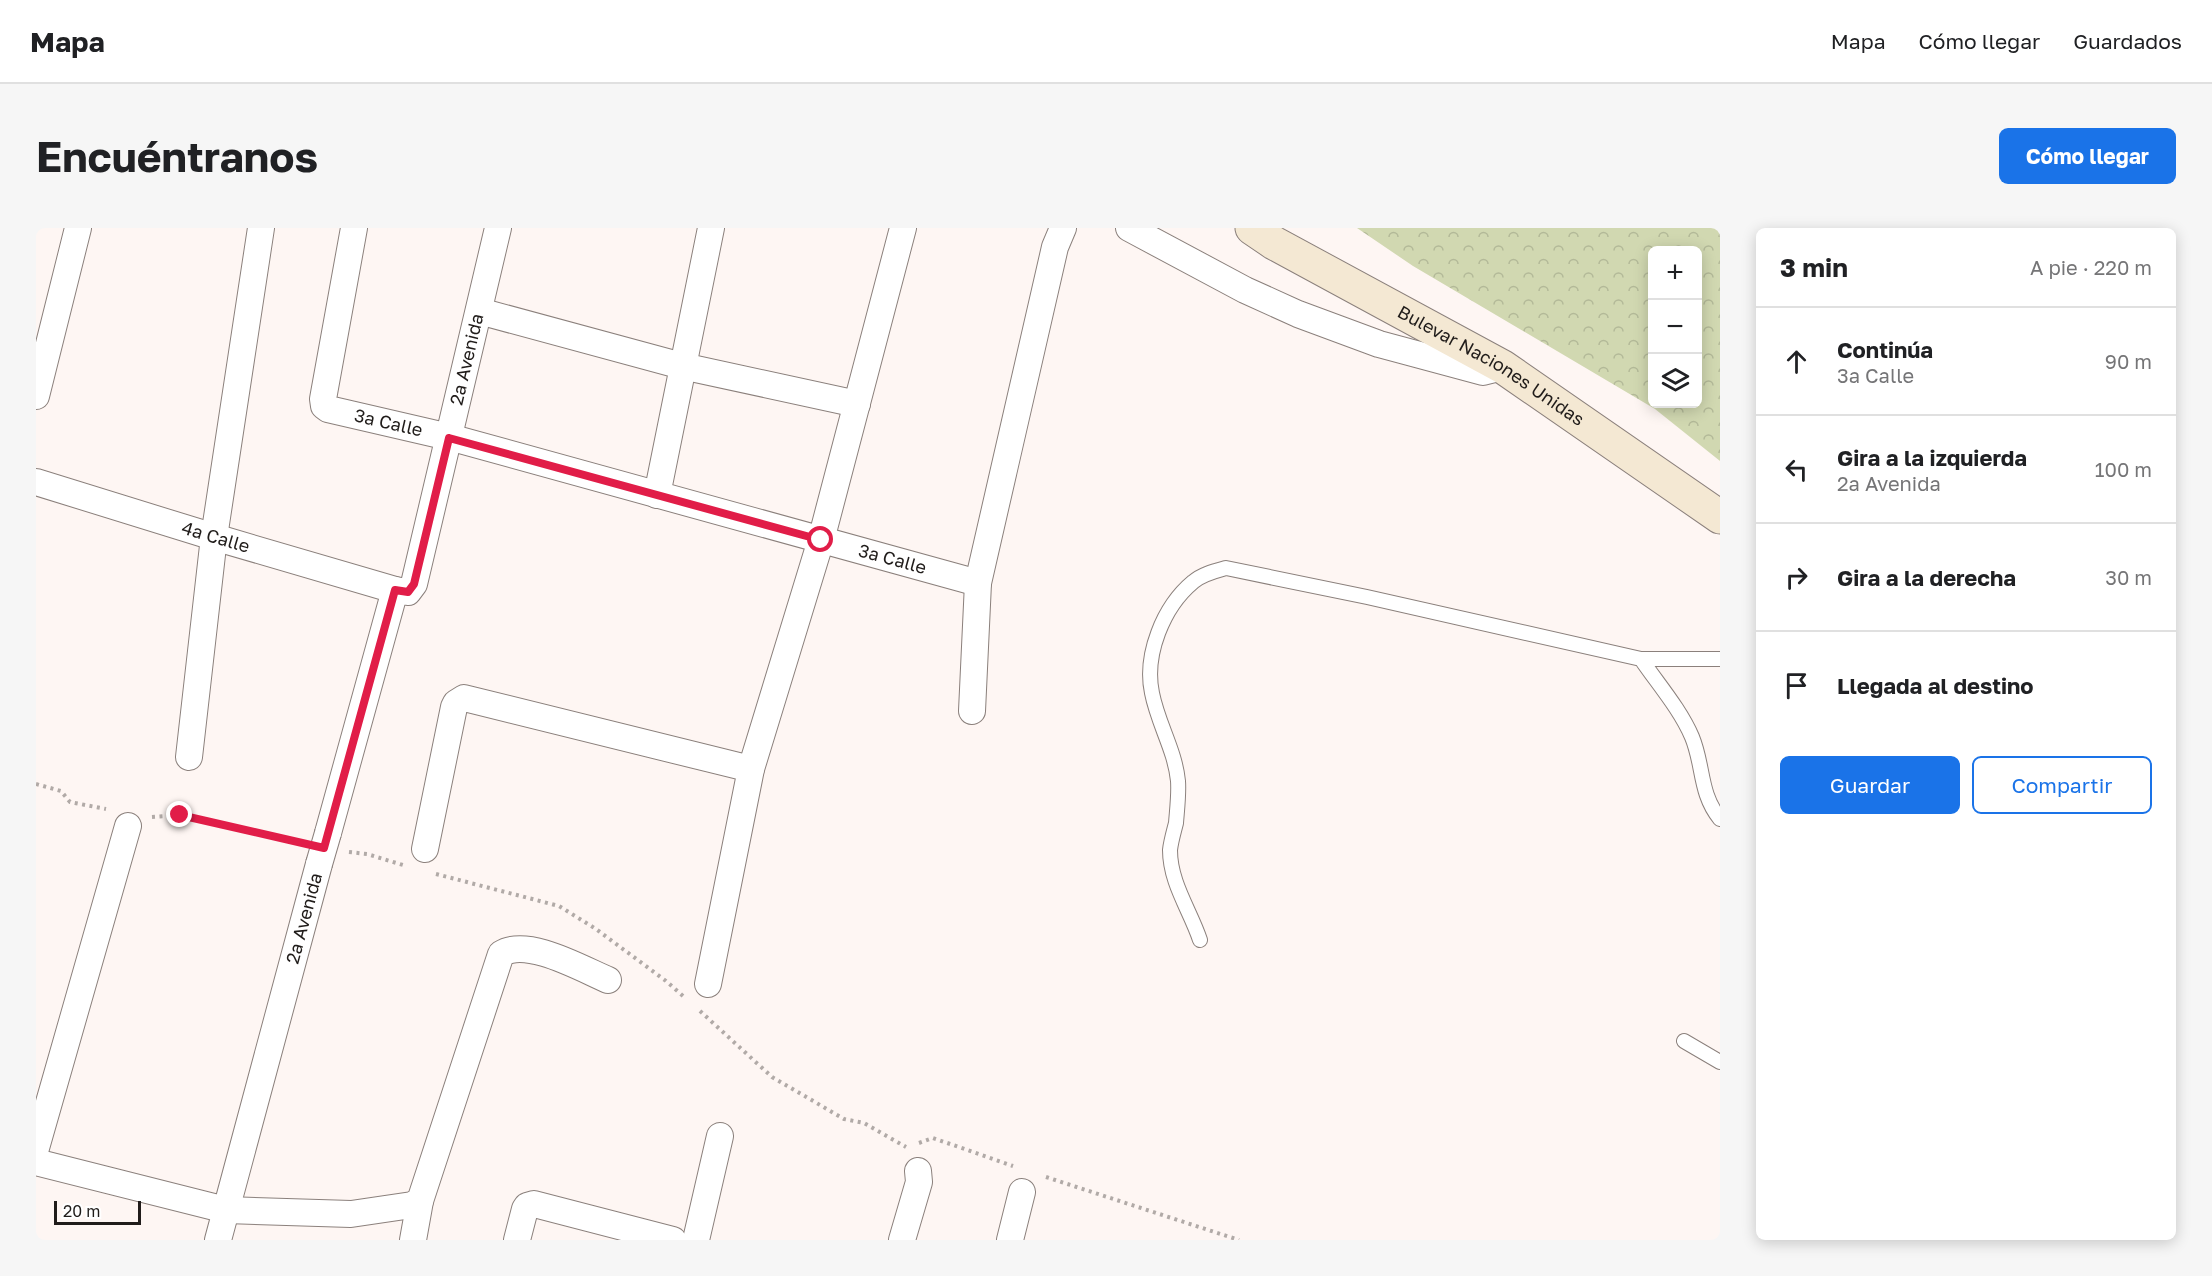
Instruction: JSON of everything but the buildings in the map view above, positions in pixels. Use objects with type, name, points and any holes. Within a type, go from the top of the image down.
[{"type":"main road","name":"Bulevar Naciones Unidas","points":[[1252,228],[1274,243],[1503,367],[1720,518]]},
{"type":"street","points":[[36,396],[78,228]]},
{"type":"street","points":[[189,757],[214,537],[261,228]]},
{"type":"street","name":"3a Calle","points":[[354,228],[323,402],[328,409],[449,438],[978,583]]},
{"type":"street","name":"2a Avenida","points":[[218,1240],[395,590],[408,592],[414,584],[498,228]]},
{"type":"street","points":[[657,495],[711,228]]},
{"type":"street","points":[[708,984],[751,768],[821,540],[903,228]]},
{"type":"street","points":[[972,711],[978,583],[1055,247],[1063,228]]},
{"type":"street","points":[[1129,228],[1245,290],[1379,344],[1483,372],[1503,367]]},
{"type":"street","points":[[480,311],[682,366],[857,404]]},
{"type":"street","name":"4a Calle","points":[[36,482],[395,590]]},
{"type":"street","points":[[423,864],[454,706],[464,698],[751,768]]},
{"type":"street","points":[[36,1148],[130,818]]},
{"type":"street","points":[[413,1240],[420,1201],[501,954],[513,948],[547,953],[608,980]]},
{"type":"street","points":[[696,1240],[720,1136]]},
{"type":"street","points":[[36,1162],[226,1210],[351,1214],[392,1209],[420,1201]]},
{"type":"street","points":[[903,1240],[919,1182],[918,1172]]},
{"type":"street","points":[[1010,1240],[1021,1180]]},
{"type":"street","points":[[517,1240],[525,1209],[534,1204],[673,1240]]},
{"type":"lane","points":[[1200,940],[1177,889],[1173,872],[1170,848],[1176,822],[1178,783],[1174,757],[1151,693],[1150,669],[1154,649],[1168,611],[1194,581],[1212,571],[1226,568],[1367,597],[1641,660],[1720,659]]},
{"type":"lane","points":[[1641,660],[1692,737],[1702,785],[1712,808],[1720,819]]},
{"type":"lane","points":[[1684,1041],[1720,1062]]},
{"type":"path","points":[[36,784],[61,791],[70,802],[130,818],[180,815],[324,848],[423,864],[559,906],[596,929],[666,981],[690,1002]]},
{"type":"path","points":[[698,1010],[772,1077],[844,1119],[864,1123],[908,1148],[933,1137],[1021,1180]]},
{"type":"path","points":[[1041,1176],[1239,1240]]},
{"type":"green space","points":[[1357,228],[1720,228],[1720,461],[1653,408],[1702,408],[1702,246],[1648,246],[1648,405],[1413,266]]},
{"type":"route","points":[[180,815],[324,848],[395,590],[408,592],[414,584],[449,438],[821,540]]}]
